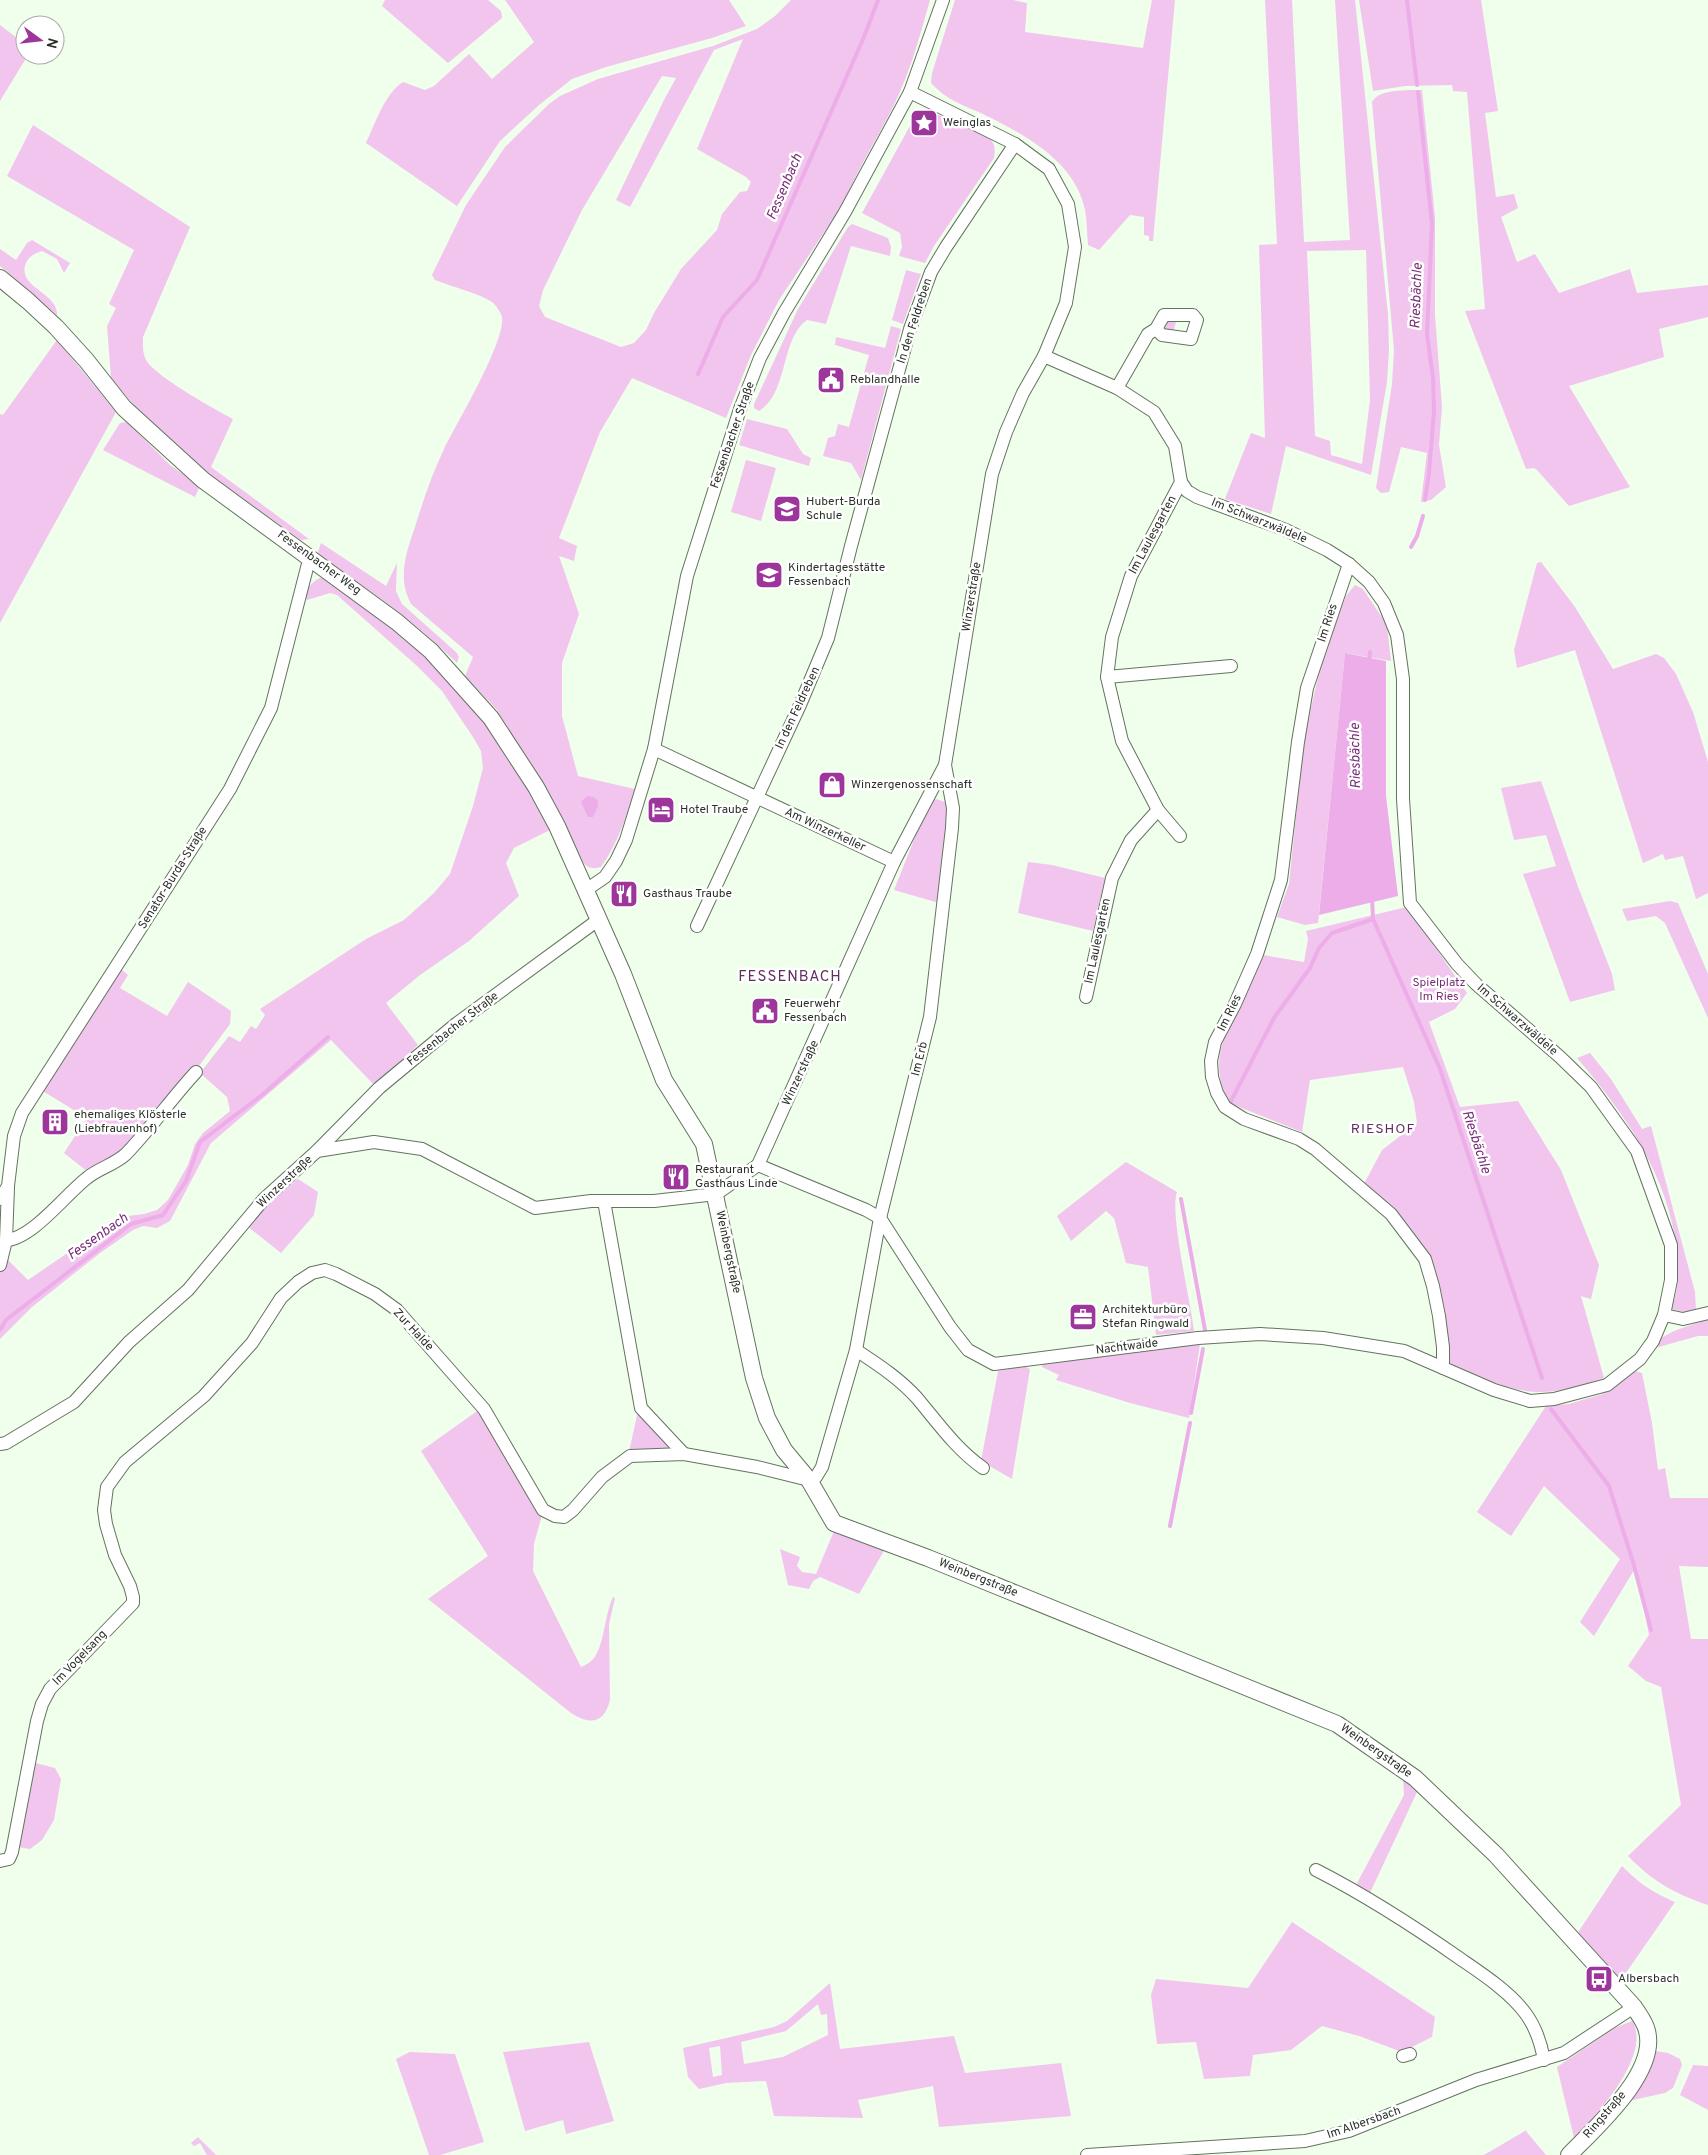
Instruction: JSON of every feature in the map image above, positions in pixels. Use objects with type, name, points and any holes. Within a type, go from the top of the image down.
[{"type":"street","name":"Fessenbacher Straße","points":[[586,890],[605,877],[619,854],[628,832],[654,749],[687,576],[744,400],[760,358],[845,212],[910,92],[943,0]]},
{"type":"street","name":"Winzerstraße","points":[[0,1444],[6,1443],[74,1402],[129,1342],[188,1290],[264,1199],[317,1151],[374,1142],[422,1149],[535,1208],[604,1201],[654,1201],[716,1194],[758,1165],[894,862],[945,764],[992,474],[1006,432],[1023,393],[1044,356],[1066,303],[1075,247],[1068,204],[1049,169],[1015,144],[910,92]]},
{"type":"street","name":"In den Feldreben","points":[[756,798],[804,696],[828,638],[910,328],[931,272],[1015,144]]},
{"type":"street","name":"Fessenbacher Weg","points":[[0,278],[56,328],[86,360],[124,408],[203,480],[310,556],[398,622],[431,651],[491,718],[536,787],[557,826],[586,890]]},
{"type":"street","points":[[1117,388],[1148,334],[1156,329]]},
{"type":"street","name":"Im Laulesgarten","points":[[1044,356],[1117,388],[1154,412],[1175,446],[1181,482],[1131,576],[1112,637],[1107,677],[1122,741],[1158,810],[1180,836]]},
{"type":"street","name":"Im Schwarzwäldele","points":[[1181,482],[1187,491],[1197,497],[1286,530],[1327,550],[1349,564],[1369,582],[1384,603],[1397,635],[1403,679],[1403,799],[1410,903],[1457,964],[1476,984],[1560,1057],[1591,1087],[1637,1151],[1670,1245],[1671,1280],[1664,1315],[1653,1340],[1640,1359],[1607,1385],[1530,1402],[1494,1390],[1443,1368]]},
{"type":"street","name":"Senator-Burda-Straße","points":[[3,1237],[14,1136],[22,1113],[230,789],[271,708],[310,556]]},
{"type":"street","name":"Im Ries","points":[[1349,564],[1308,688],[1298,742],[1281,880],[1257,954],[1235,1004],[1215,1042],[1211,1061],[1212,1078],[1216,1093],[1225,1107],[1244,1120],[1299,1139],[1315,1149],[1391,1214],[1425,1259],[1434,1286],[1443,1347],[1443,1368]]},
{"type":"street","points":[[1107,677],[1231,666]]},
{"type":"street","name":"Am Winzerkeller","points":[[654,749],[894,862]]},
{"type":"street","name":"Im Erb","points":[[809,1480],[816,1477],[822,1467],[856,1350],[880,1218],[930,1017],[952,828],[953,808],[945,764]]},
{"type":"street","points":[[697,926],[756,798]]},
{"type":"street","name":"Im Laulesgarten","points":[[1086,997],[1112,878],[1131,840],[1158,810]]},
{"type":"street","name":"Weinbergstraße","points":[[586,890],[623,974],[664,1080],[704,1144],[757,1386],[767,1418],[784,1450],[809,1480],[834,1523],[937,1562],[1337,1724],[1415,1778],[1489,1848],[1634,2007],[1642,2019],[1647,2032],[1648,2045]]},
{"type":"street","name":"Fessenbacher Straße","points":[[317,1151],[379,1088],[436,1039],[598,920]]},
{"type":"street","points":[[0,1265],[3,1237],[15,1239],[32,1227],[89,1176],[110,1166],[125,1155],[196,1072]]},
{"type":"street","points":[[758,1165],[866,1210],[880,1218]]},
{"type":"street","name":"Senator-Burda-Straße","points":[[0,1198],[8,1186]]},
{"type":"street","points":[[604,1201],[640,1408],[684,1454]]},
{"type":"street","name":"Nachtwaide","points":[[880,1218],[956,1335],[968,1350],[994,1364],[1198,1338],[1260,1334],[1323,1338],[1404,1351],[1443,1368]]},
{"type":"street","name":"Zur Halde","points":[[125,1462],[204,1396],[252,1343],[281,1298],[298,1282],[312,1273],[325,1270],[375,1294],[397,1310],[484,1409],[543,1510],[556,1516],[564,1517],[573,1510],[602,1476],[630,1456],[684,1454],[757,1467],[809,1480]]},
{"type":"street","points":[[1664,1315],[1683,1319],[1708,1312]]},
{"type":"street","points":[[856,1350],[888,1371],[915,1396],[966,1456],[983,1468]]},
{"type":"street","name":"Im Vogelsang","points":[[0,1861],[9,1859],[12,1852],[36,1721],[42,1704],[50,1689],[132,1603],[133,1597],[130,1586],[115,1555],[104,1510],[107,1488],[125,1462]]},
{"type":"street","points":[[1316,1870],[1353,1889],[1417,1928],[1494,1983],[1526,2014],[1541,2042],[1544,2060]]},
{"type":"street","name":"Im Albersbach","points":[[1087,2155],[1306,2141],[1349,2131],[1476,2080],[1564,2053],[1634,2007]]},
{"type":"street","name":"Ringstraße","points":[[1569,2155],[1618,2104],[1639,2073],[1645,2060],[1648,2045]]},
{"type":"green space","points":[[385,0],[488,0],[501,11],[502,18],[448,63],[382,6]]},
{"type":"green space","points":[[505,0],[729,0],[746,26],[712,38],[606,67],[572,79],[539,105],[500,141],[457,206],[366,143],[386,101],[403,82],[425,90],[434,86],[469,54],[492,79],[534,42]]},
{"type":"green space","points":[[791,0],[930,0],[910,67],[894,105],[854,179],[843,204],[779,300],[751,355],[726,418],[632,378],[600,432],[559,538],[577,546],[574,561],[559,556],[579,614],[562,663],[562,716],[578,776],[635,789],[625,820],[612,849],[601,867],[591,868],[583,862],[539,779],[497,710],[465,676],[473,657],[411,604],[404,585],[406,556],[428,488],[444,449],[490,359],[502,324],[501,314],[492,302],[473,293],[435,280],[432,275],[466,205],[505,147],[549,104],[560,96],[598,79],[713,46],[757,29],[775,16]],"holes":[[[743,39],[697,149],[746,177],[751,182],[747,191],[740,192],[722,214],[717,230],[681,269],[654,313],[646,330],[634,343],[621,347],[545,317],[539,306],[543,290],[582,210],[662,76],[676,78],[616,200],[630,207],[714,50]]]},
{"type":"green space","points":[[955,0],[1013,0],[1027,3],[1025,32],[1143,48],[1152,0],[1175,0],[1153,241],[1149,241],[1149,236],[1144,235],[1144,217],[1130,215],[1099,250],[1088,245],[1085,210],[1079,193],[1071,177],[1059,163],[1031,140],[949,98],[931,83],[932,73]]},
{"type":"green space","points":[[1265,0],[1292,0],[1304,242],[1350,240],[1335,0],[1355,0],[1388,314],[1389,349],[1387,382],[1371,475],[1286,446],[1271,514],[1225,499],[1251,433],[1265,438],[1259,245],[1277,244]],"holes":[[[1366,250],[1370,400],[1362,464],[1331,455],[1330,441],[1315,436],[1307,251]]]},
{"type":"green space","points":[[1359,0],[1481,0],[1498,111],[1485,113],[1496,197],[1514,194],[1518,208],[1501,217],[1517,262],[1535,254],[1559,293],[1630,269],[1637,293],[1708,285],[1708,317],[1659,329],[1664,357],[1569,386],[1630,487],[1569,506],[1537,470],[1534,468],[1526,469],[1465,311],[1485,309],[1467,92],[1453,91],[1452,85],[1405,86],[1373,91]]},
{"type":"green space","points":[[0,25],[15,36],[15,65],[22,65],[0,101]]},
{"type":"green space","points":[[1422,90],[1435,217],[1435,315],[1442,407],[1439,445],[1446,487],[1431,500],[1421,502],[1427,453],[1401,447],[1389,492],[1381,493],[1376,488],[1392,384],[1394,350],[1372,102],[1384,93]]},
{"type":"green space","points":[[924,111],[969,127],[986,136],[990,139],[995,150],[994,158],[934,246],[925,263],[899,256],[902,247],[900,233],[862,213],[916,115]]},
{"type":"green space","points":[[33,125],[190,227],[143,337],[146,360],[172,383],[233,419],[211,467],[309,539],[301,540],[208,473],[156,431],[111,378],[107,326],[116,308],[109,304],[134,250],[7,176]]},
{"type":"green space","points":[[852,224],[888,238],[891,247],[890,256],[851,246],[826,324],[807,320],[798,329],[792,340],[775,391],[769,402],[759,411],[754,408],[754,404],[798,309],[848,227]]},
{"type":"green space","points":[[32,240],[70,263],[64,273],[57,259],[42,251],[32,255],[26,263],[25,271],[27,278],[56,307],[57,315],[0,266],[0,249],[16,260],[27,243]]},
{"type":"green space","points":[[906,270],[921,274],[903,324],[892,320]]},
{"type":"green space","points":[[1191,319],[1192,322],[1176,322],[1173,333],[1164,327],[1167,321]]},
{"type":"green space","points":[[891,326],[901,329],[861,480],[851,463],[823,456],[828,438],[835,436],[838,424],[849,427],[869,355],[835,345],[836,337],[885,348]]},
{"type":"green space","points":[[57,340],[116,412],[0,623],[0,414],[3,415]]},
{"type":"green space","points":[[747,419],[787,429],[803,454],[811,458],[809,466],[739,445]]},
{"type":"green space","points":[[125,422],[170,465],[200,486],[195,497],[103,450],[120,423]]},
{"type":"green space","points":[[746,460],[776,468],[761,521],[731,512]]},
{"type":"green space","points":[[321,543],[386,586],[397,563],[396,591],[402,604],[457,653],[459,657],[457,663],[390,606],[317,555]]},
{"type":"green space","points":[[1541,562],[1575,607],[1613,669],[1656,654],[1664,658],[1676,674],[1693,712],[1708,762],[1708,893],[1696,899],[1683,856],[1665,860],[1663,854],[1643,863],[1575,650],[1517,668],[1514,650],[1537,563]]},
{"type":"green space","points":[[320,578],[327,578],[415,642],[487,722],[530,792],[550,830],[514,848],[506,863],[519,896],[469,941],[420,975],[386,1003],[418,1045],[374,1085],[331,1040],[211,1143],[170,1221],[157,1228],[143,1226],[133,1230],[100,1253],[32,1307],[0,1339],[0,1273],[8,1260],[28,1280],[113,1222],[128,1216],[157,1210],[168,1200],[188,1165],[195,1144],[203,1133],[230,1111],[227,1097],[200,1073],[229,1036],[240,1042],[251,1026],[256,1029],[265,1015],[260,1009],[366,939],[404,920],[434,893],[450,874],[473,806],[483,768],[481,751],[442,691],[416,665],[337,595],[330,593],[307,600],[307,590],[311,584]]},
{"type":"green space","points":[[1355,585],[1363,589],[1387,625],[1391,661],[1345,653],[1318,923],[1305,925],[1277,917],[1289,884],[1304,738],[1324,652],[1346,596]]},
{"type":"green space","points":[[1541,781],[1577,884],[1612,974],[1615,990],[1570,1002],[1523,874],[1556,866],[1546,835],[1514,840],[1501,788]]},
{"type":"green space","points":[[936,799],[945,802],[949,810],[939,903],[894,890],[927,807],[931,801]]},
{"type":"green space","points":[[1028,862],[1052,865],[1105,878],[1093,931],[1018,913]]},
{"type":"green space","points":[[1670,901],[1678,903],[1708,974],[1708,1018],[1665,923],[1656,916],[1627,921],[1622,909]]},
{"type":"green space","name":"Spielplatz Im Ries","points":[[1407,907],[1467,993],[1455,1009],[1429,1022],[1460,1107],[1518,1101],[1561,1170],[1599,1265],[1591,1299],[1581,1296],[1604,1378],[1566,1389],[1531,1392],[1494,1382],[1447,1363],[1435,1278],[1364,1184],[1382,1150],[1417,1123],[1414,1102],[1403,1067],[1310,1080],[1302,1132],[1234,1105],[1223,1089],[1219,1068],[1222,1043],[1263,955],[1304,962],[1308,939],[1306,931]]},
{"type":"green space","points":[[121,969],[128,975],[120,988],[167,1016],[188,982],[231,1011],[230,1024],[196,1070],[129,1146],[88,1172],[64,1153],[87,1118],[41,1090]]},
{"type":"green space","points":[[1590,1053],[1611,1079],[1642,1129],[1651,1126],[1695,1292],[1696,1310],[1689,1313],[1671,1309],[1677,1288],[1677,1252],[1665,1198],[1642,1148],[1628,1124],[1577,1058]]},
{"type":"green space","points":[[1126,1162],[1177,1192],[1175,1203],[1178,1237],[1194,1331],[1156,1335],[1148,1267],[1126,1263],[1114,1218],[1106,1211],[1071,1241],[1057,1216]]},
{"type":"green space","points":[[298,1179],[318,1192],[314,1215],[281,1253],[247,1226],[262,1208]]},
{"type":"green space","points":[[1708,1319],[1708,1336],[1698,1336],[1655,1348],[1659,1339],[1674,1331]]},
{"type":"green space","points":[[1200,1344],[1189,1418],[1130,1403],[1056,1380],[1059,1375],[1042,1367],[1043,1363]]},
{"type":"green space","points":[[1024,1366],[1030,1369],[1012,1479],[981,1461],[998,1371]]},
{"type":"green space","points":[[1635,1371],[1642,1373],[1652,1423],[1658,1470],[1665,1468],[1670,1498],[1708,1498],[1708,1567],[1679,1566],[1691,1639],[1708,1639],[1708,1905],[1685,1896],[1655,1880],[1628,1856],[1681,1805],[1661,1687],[1646,1681],[1628,1666],[1649,1635],[1636,1567],[1594,1636],[1580,1622],[1620,1559],[1544,1486],[1511,1536],[1477,1512],[1546,1406],[1569,1404],[1603,1394]]},
{"type":"green space","points":[[480,1409],[542,1515],[534,1544],[533,1571],[581,1667],[591,1661],[598,1652],[610,1604],[613,1597],[615,1598],[609,1624],[610,1700],[604,1714],[595,1720],[584,1719],[571,1713],[428,1599],[488,1556],[421,1451]]},
{"type":"green space","points":[[638,1411],[667,1444],[668,1448],[666,1451],[629,1452]]},
{"type":"green space","points":[[834,1531],[885,1549],[859,1594],[820,1577],[813,1581],[809,1589],[788,1585],[780,1549],[800,1557],[797,1566],[802,1572],[816,1574]]},
{"type":"green space","points":[[32,1762],[55,1768],[61,1779],[54,1820],[42,1840],[30,1849],[18,1847]]},
{"type":"green space","points":[[1403,1779],[1418,1790],[1369,1895],[1355,1887],[1404,1795]]},
{"type":"green space","points":[[1622,1866],[1647,1887],[1675,1902],[1619,1983],[1575,1937]]},
{"type":"green space","points":[[1292,1922],[1435,2017],[1432,2037],[1402,2052],[1359,2036],[1322,2026],[1291,2050],[1253,2055],[1250,2076],[1204,2079],[1196,2042],[1157,2044],[1151,1995],[1156,1979],[1248,1988]]},
{"type":"green space","points":[[830,1983],[840,2049],[954,2036],[965,2073],[1061,2063],[1071,2116],[939,2127],[933,2086],[858,2100],[863,2118],[774,2116],[766,2081],[726,2083],[699,2089],[688,2077],[683,2048],[774,2027],[787,2021]],"holes":[[[818,2004],[821,2015],[827,2014],[828,2035],[783,2057],[744,2064],[741,2042],[786,2031]],[[720,2046],[722,2075],[713,2077],[709,2048]]]},
{"type":"green space","points":[[1632,2021],[1636,2035],[1635,2050],[1629,2067],[1608,2100],[1574,2138],[1557,2067],[1615,2028]]},
{"type":"green space","points":[[589,2042],[614,2121],[566,2134],[563,2120],[525,2131],[503,2052]]},
{"type":"green space","points":[[1655,2051],[1668,2053],[1680,2059],[1682,2065],[1673,2088],[1665,2093],[1628,2101]]},
{"type":"green space","points":[[410,2052],[455,2054],[484,2142],[440,2155],[429,2155],[396,2059]]},
{"type":"green space","points":[[1693,2065],[1708,2066],[1708,2110],[1680,2095]]},
{"type":"green space","points":[[1525,2131],[1546,2155],[1484,2155]]},
{"type":"green space","points":[[198,2137],[216,2155],[207,2155],[200,2143],[194,2146],[191,2143]]},
{"type":"water","points":[[1345,653],[1386,661],[1386,796],[1398,896],[1319,915]]},
{"type":"water","points":[[587,796],[594,797],[598,801],[593,817],[588,817],[581,802]]},
{"type":"waterway","name":"Fessenbach","points":[[698,374],[723,317],[757,280],[864,37],[878,0]]},
{"type":"waterway","name":"Riesbächle","points":[[1407,0],[1417,85]]},
{"type":"waterway","name":"Riesbächle","points":[[1418,92],[1432,224],[1427,334],[1433,378],[1434,411],[1425,500]]},
{"type":"waterway","name":"Riesbächle","points":[[1411,547],[1417,536],[1423,516]]},
{"type":"waterway","name":"Riesbächle","points":[[1369,661],[1370,652]]},
{"type":"waterway","name":"Riesbächle","points":[[1372,898],[1373,919],[1440,1069],[1542,1378]]},
{"type":"waterway","name":"Riesbächle","points":[[1231,1101],[1274,1018],[1310,968],[1319,948],[1332,933],[1373,919]]},
{"type":"waterway","name":"Fessenbach","points":[[0,1330],[6,1320],[131,1224],[163,1215],[186,1181],[200,1142],[262,1095],[328,1037]]},
{"type":"waterway","name":"Riesbächle","points":[[1181,1199],[1205,1330]]},
{"type":"waterway","points":[[1191,1413],[1203,1349]]},
{"type":"waterway","points":[[1551,1409],[1609,1486],[1633,1562],[1651,1630]]},
{"type":"waterway","points":[[1170,1526],[1190,1423]]},
{"type":"place","name":"Weinglas","points":[[924,123]]},
{"type":"place","name":"Reblandhalle","points":[[831,380]]},
{"type":"place","name":"Hubert-Burda Schule","points":[[787,509]]},
{"type":"place","name":"Kindertagesstätte Fessenbach","points":[[769,575]]},
{"type":"place","name":"Winzergenossenschaft","points":[[832,785]]},
{"type":"place","name":"Hotel Traube","points":[[661,810]]},
{"type":"place","name":"Gasthaus Traube","points":[[624,894]]},
{"type":"place","name":"Feuerwehr Fessenbach","points":[[765,1011]]},
{"type":"place","name":"ehemaliges Klösterle (Liebfrauenhof)","points":[[55,1122]]},
{"type":"place","name":"Restaurant Gasthaus Linde","points":[[676,1177]]},
{"type":"place","name":"Architekturbüro Stefan Ringwald","points":[[1083,1317]]},
{"type":"place","name":"Albersbach","points":[[1599,1979]]},
{"type":"district","name":"FESSENBACH","points":[[790,977]]},
{"type":"district","name":"RIESHOF","points":[[1383,1129]]}]
